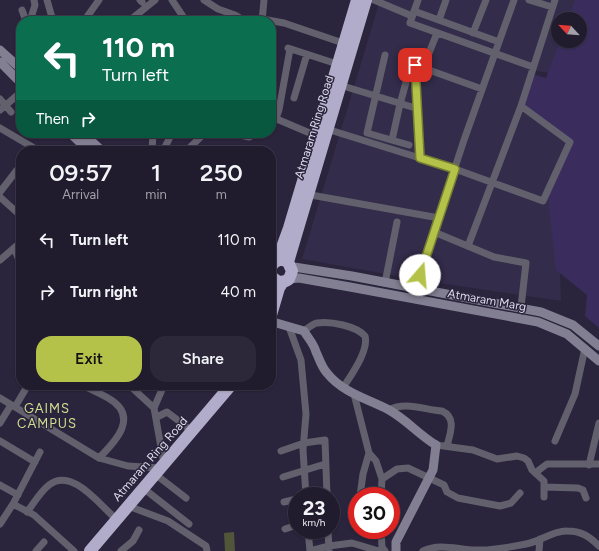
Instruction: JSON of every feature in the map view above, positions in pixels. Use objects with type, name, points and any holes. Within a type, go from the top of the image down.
[{"type":"highway","name":"Atmaram Ring Road","points":[[276,301],[279,288],[278,271],[289,228],[357,0]]},
{"type":"highway","name":"Atmaram Ring Road","points":[[278,271],[366,0]]},
{"type":"highway","name":"Atmaram Ring Road","points":[[90,551],[227,390]]},
{"type":"main road","points":[[0,50],[16,64]]},
{"type":"main road","points":[[0,62],[16,78]]},
{"type":"main road","points":[[75,138],[84,146]]},
{"type":"main road","points":[[89,138],[97,146]]},
{"type":"main road","name":"Atmaram Marg","points":[[278,271],[294,267],[520,307],[541,312],[567,322],[580,330],[599,346]]},
{"type":"main road","name":"Atmaram Marg","points":[[278,271],[299,278],[530,320],[568,334],[599,361]]},
{"type":"main road","points":[[276,321],[289,327],[304,331],[316,351],[320,366],[343,388],[389,410],[404,420],[425,439],[436,445],[433,470],[396,542],[396,551]]},
{"type":"street","points":[[32,16],[36,5],[34,0]]},
{"type":"street","points":[[47,0],[52,16]]},
{"type":"street","points":[[135,16],[156,0]]},
{"type":"street","points":[[172,0],[183,16]]},
{"type":"street","points":[[204,0],[218,9],[237,16]]},
{"type":"street","points":[[262,16],[264,0]]},
{"type":"street","points":[[374,0],[413,14],[439,20],[499,42]]},
{"type":"street","points":[[418,0],[410,23],[533,67]]},
{"type":"street","points":[[439,20],[446,0]]},
{"type":"street","points":[[473,33],[486,0]]},
{"type":"street","points":[[415,289],[482,88],[514,0]]},
{"type":"street","points":[[468,246],[521,106],[554,3],[529,0]]},
{"type":"street","points":[[87,16],[96,2]]},
{"type":"street","points":[[22,10],[24,16]]},
{"type":"street","points":[[276,22],[284,23],[340,42]]},
{"type":"street","points":[[424,68],[436,33]]},
{"type":"street","points":[[276,114],[279,110],[289,48],[334,63]]},
{"type":"street","points":[[294,98],[307,54]]},
{"type":"street","points":[[386,55],[367,133],[408,145]]},
{"type":"street","points":[[420,158],[415,65],[482,88]]},
{"type":"street","points":[[392,140],[410,68]]},
{"type":"street","points":[[344,86],[412,107]]},
{"type":"street","points":[[11,112],[2,105],[16,95]]},
{"type":"street","points":[[330,130],[455,169],[543,201],[570,142],[521,106]]},
{"type":"street","points":[[276,120],[312,134]]},
{"type":"street","points":[[0,128],[16,137]]},
{"type":"street","points":[[17,138],[31,146]]},
{"type":"street","points":[[191,146],[200,138]]},
{"type":"street","points":[[0,192],[16,171]]},
{"type":"street","points":[[311,195],[439,218]]},
{"type":"street","points":[[0,197],[16,211]]},
{"type":"street","points":[[385,283],[397,222]]},
{"type":"street","points":[[434,232],[494,257],[526,263],[520,307]]},
{"type":"street","points":[[0,260],[14,248],[16,253]]},
{"type":"street","points":[[304,331],[311,325],[327,323],[357,330],[365,336],[366,344],[361,358],[343,388]]},
{"type":"street","points":[[289,327],[300,360],[306,414],[304,443],[307,487]]},
{"type":"street","points":[[555,441],[575,394],[584,348]]},
{"type":"street","points":[[0,423],[24,390]]},
{"type":"street","points":[[92,390],[109,398],[117,405],[122,413],[124,421],[116,441],[99,458]]},
{"type":"street","points":[[134,390],[154,408],[160,469],[186,498]]},
{"type":"street","points":[[154,408],[162,390]]},
{"type":"street","points":[[354,394],[369,453],[376,461],[382,479],[382,487]]},
{"type":"street","points":[[0,398],[99,458],[128,466],[160,469]]},
{"type":"street","points":[[389,410],[399,406],[406,406],[447,413],[452,423],[447,446]]},
{"type":"street","points":[[156,417],[167,412],[192,431]]},
{"type":"street","points":[[589,465],[599,423]]},
{"type":"street","points":[[281,451],[304,443],[325,440],[327,487]]},
{"type":"street","points":[[0,441],[35,462]]},
{"type":"street","points":[[436,445],[473,450],[497,459],[517,456],[524,458],[535,473],[544,481],[544,497]]},
{"type":"street","points":[[0,524],[18,495],[40,452]]},
{"type":"street","points":[[361,487],[369,453]]},
{"type":"street","points":[[283,477],[325,464]]},
{"type":"street","points":[[535,473],[547,464],[599,464]]},
{"type":"street","points":[[382,479],[397,469],[403,467],[412,469],[428,479],[444,485],[447,492],[458,498],[482,504],[507,505],[520,493]]},
{"type":"street","points":[[27,512],[50,484],[64,480],[74,482],[82,487],[114,517]]},
{"type":"street","points":[[0,485],[18,495]]},
{"type":"street","points":[[544,487],[578,488],[583,490],[586,498]]},
{"type":"street","points":[[143,488],[189,524]]},
{"type":"street","points":[[284,502],[288,501]]},
{"type":"street","points":[[13,504],[34,515],[74,551]]},
{"type":"street","points":[[128,506],[168,521],[206,546],[207,551]]},
{"type":"street","points":[[121,551],[133,541],[139,530]]},
{"type":"street","points":[[422,551],[430,548],[447,546],[479,550],[500,549],[528,544],[565,530],[583,533],[599,546]]},
{"type":"street","points":[[309,539],[310,551],[352,543],[379,551]]},
{"type":"street","points":[[382,539],[382,547],[385,551]]},
{"type":"street","points":[[539,551],[540,540]]},
{"type":"street","points":[[36,551],[44,542]]},
{"type":"street","points":[[352,543],[352,551]]},
{"type":"shaded area","points":[[380,0],[577,0],[573,12],[551,12],[551,48],[559,48],[550,73],[536,71],[524,105],[569,142],[550,195],[560,274],[561,301],[425,281],[302,259]]},
{"type":"shaded area","points":[[575,0],[599,0],[599,328],[585,316],[587,295],[556,270],[548,197],[565,143],[521,106],[532,74],[546,78],[557,48],[587,48],[587,12],[571,12]]},
{"type":"building","points":[[234,532],[235,551],[225,551],[224,533]]},
{"type":"district","name":"GAIMS CAMPUS","points":[[47,416]]},
{"type":"route","points":[[415,65],[420,158],[455,169],[420,275]]}]
